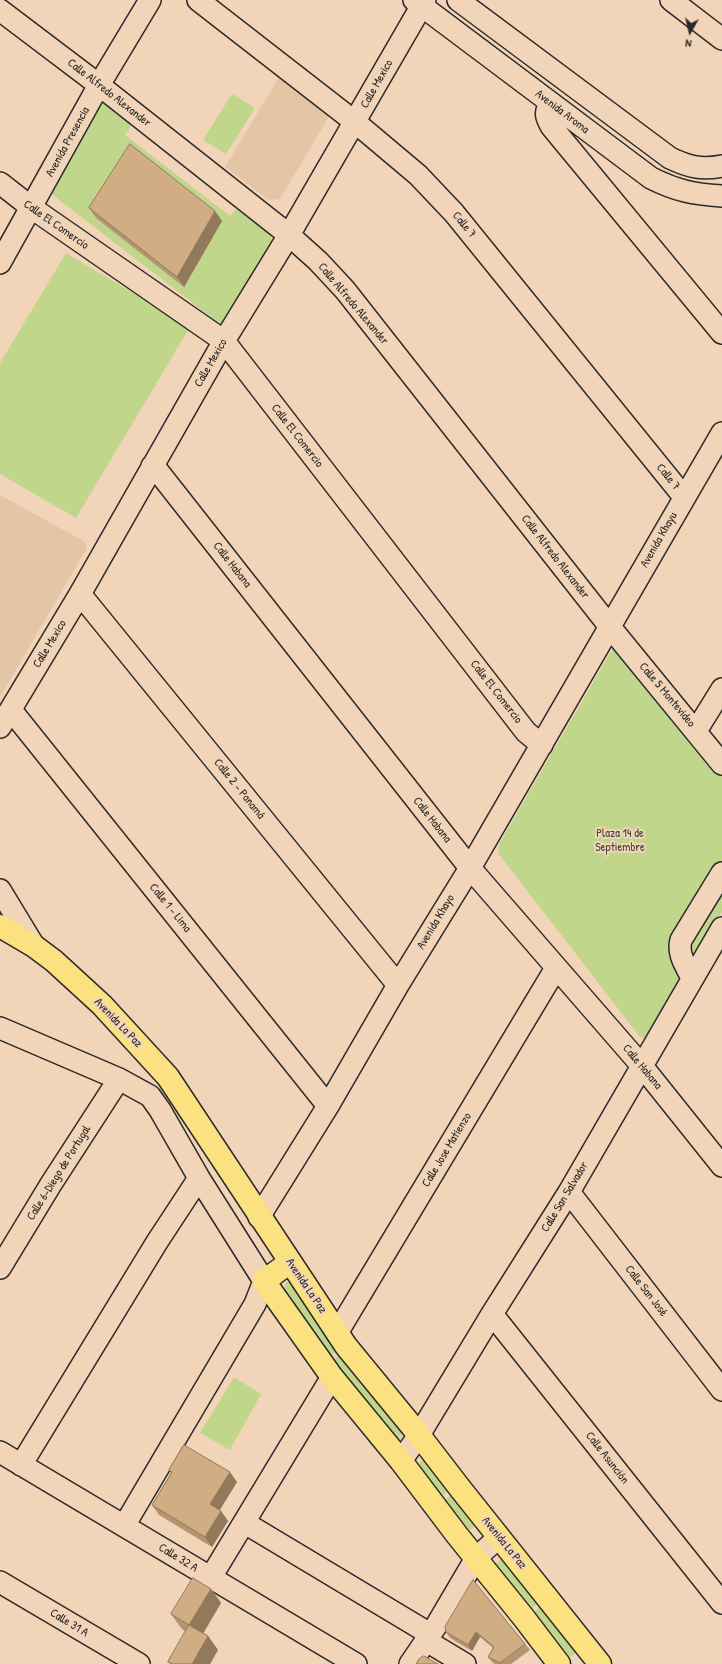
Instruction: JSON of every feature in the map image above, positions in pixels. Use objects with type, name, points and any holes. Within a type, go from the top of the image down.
[{"type":"main road","name":"Avenida La Paz","points":[[0,926],[54,960],[102,1005],[168,1077],[259,1217],[346,1346],[419,1435],[600,1664]]},
{"type":"main road","points":[[290,1262],[264,1282],[332,1377],[401,1462],[559,1664]]},
{"type":"street","name":"Avenida Presencia","points":[[0,263],[32,208],[99,85],[150,0]]},
{"type":"street","name":"Calle 7","points":[[198,0],[355,122],[418,175],[454,213],[684,497]]},
{"type":"street","points":[[458,0],[670,158],[694,168],[708,169],[722,166]]},
{"type":"street","points":[[671,0],[722,39]]},
{"type":"street","name":"Calle Mexico","points":[[6,718],[80,594],[224,340],[289,235],[355,122],[420,2]]},
{"type":"street","name":"Avenida Aroma","points":[[420,2],[550,103],[651,178],[673,188],[697,194],[722,196]]},
{"type":"street","name":"Calle Alfredo Alexander","points":[[0,10],[99,85],[289,235],[318,261],[345,290],[610,627]]},
{"type":"street","points":[[550,103],[546,116],[550,126],[722,333]]},
{"type":"street","name":"Calle El Comercio","points":[[0,183],[32,208],[224,340],[526,732],[542,744]]},
{"type":"street","name":"Avenida Khayu","points":[[610,627],[722,433]]},
{"type":"street","name":"Calle Habana","points":[[152,466],[162,476],[470,868],[642,1066],[722,1166]]},
{"type":"street","name":"Calle 2 - Panamá","points":[[80,594],[398,984]]},
{"type":"street","name":"Calle 5 Montevideo","points":[[610,627],[722,764]]},
{"type":"street","name":"Avenida Khayo","points":[[259,1217],[328,1106],[398,984],[470,868],[610,627]]},
{"type":"street","points":[[696,731],[722,689]]},
{"type":"street","name":"Calle 1 - Lima","points":[[6,718],[328,1106]]},
{"type":"street","points":[[692,978],[679,952],[679,946],[681,940],[722,873]]},
{"type":"street","points":[[0,890],[34,946]]},
{"type":"street","name":"Calle San Salvador","points":[[401,1462],[569,1192],[692,978],[716,954],[722,928]]},
{"type":"street","name":"Calle Jose Matienzo","points":[[337,1333],[556,968]]},
{"type":"street","points":[[1,1030],[119,1079],[150,1096],[160,1110],[199,1178],[264,1282],[255,1304],[124,1526]]},
{"type":"street","name":"Calle 6-Diego de Portugal","points":[[0,1268],[51,1184],[119,1079]]},
{"type":"street","points":[[21,1465],[157,1242],[199,1178]]},
{"type":"street","name":"Calle San José","points":[[569,1192],[722,1390]]},
{"type":"street","name":"Calle Asunción","points":[[492,1314],[722,1603]]},
{"type":"street","points":[[211,1577],[332,1377]]},
{"type":"street","name":"Calle 32 A","points":[[0,1452],[356,1664]]},
{"type":"street","points":[[244,1523],[428,1637],[465,1664]]},
{"type":"street","points":[[410,1664],[476,1558],[499,1537]]},
{"type":"street","name":"Calle 31 A","points":[[0,1582],[139,1664]]},
{"type":"shaded area","points":[[281,74],[330,110],[327,120],[280,199],[269,200],[225,167]]},
{"type":"shaded area","points":[[0,495],[85,542],[87,548],[0,697]]},
{"type":"green space","points":[[232,94],[255,108],[226,154],[203,140]]},
{"type":"green space","points":[[105,102],[132,124],[125,135],[230,216],[236,209],[270,235],[274,246],[225,328],[49,192],[98,105]]},
{"type":"green space","points":[[66,253],[190,327],[76,518],[0,474],[0,363]]},
{"type":"green space","name":"Plaza 14 de Septiembre","points":[[621,645],[722,772],[722,912],[649,1038],[640,1037],[498,853],[499,844],[612,650]]},
{"type":"green space","points":[[286,1282],[291,1283],[336,1351],[330,1356],[285,1288]]},
{"type":"green space","points":[[339,1355],[402,1432],[401,1438],[396,1437],[333,1360]]},
{"type":"green space","points":[[234,1377],[261,1394],[230,1450],[200,1433]]},
{"type":"green space","points":[[423,1460],[448,1491],[442,1496],[417,1465]]},
{"type":"green space","points":[[451,1495],[475,1526],[470,1530],[445,1500]]},
{"type":"green space","points":[[502,1558],[538,1603],[532,1608],[496,1564]]},
{"type":"green space","points":[[540,1607],[576,1653],[569,1658],[534,1612]]},
{"type":"building","points":[[130,144],[215,211],[177,277],[89,208]]},
{"type":"building","points":[[184,1445],[230,1472],[210,1504],[221,1511],[205,1537],[152,1505],[172,1472],[169,1470]]},
{"type":"building","points":[[193,1578],[211,1589],[189,1625],[171,1614]]},
{"type":"building","points":[[473,1580],[525,1644],[500,1663],[488,1657],[494,1647],[476,1632],[468,1645],[446,1632],[445,1627]]},
{"type":"building","points":[[189,1625],[208,1636],[192,1664],[172,1664],[168,1662]]},
{"type":"building","points":[[424,1656],[438,1664],[416,1664],[419,1659]]}]
